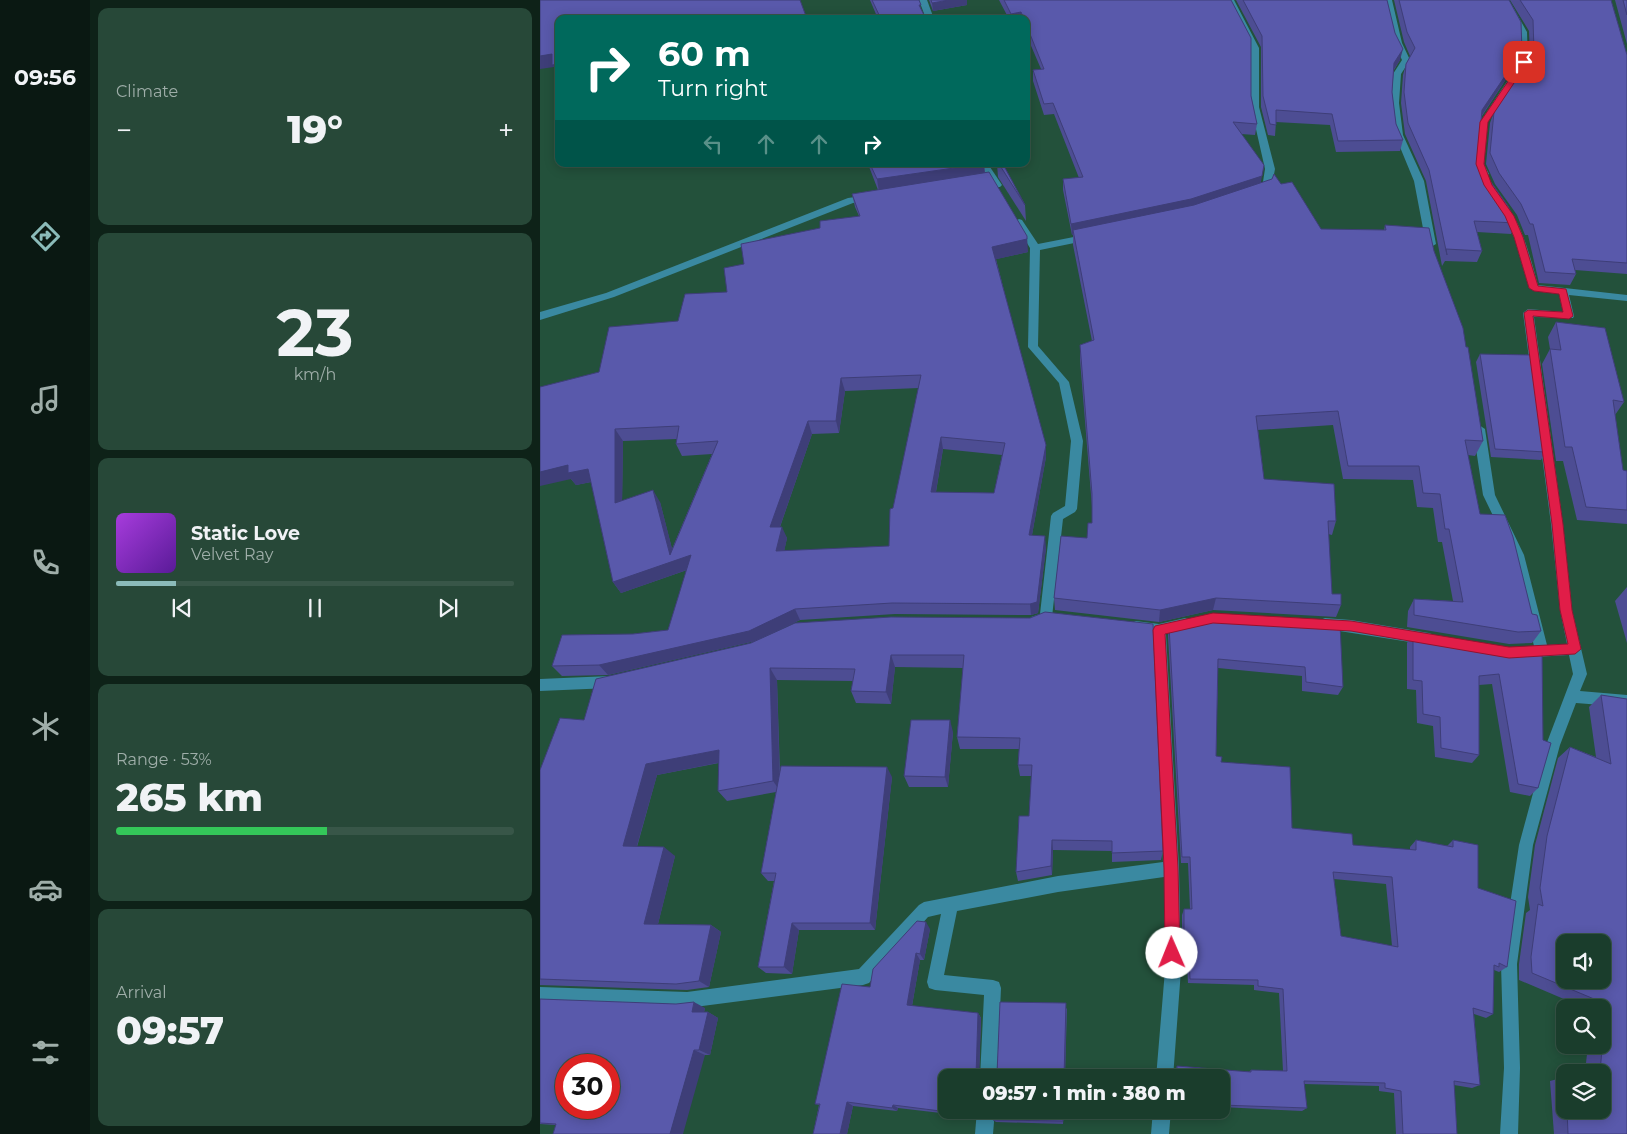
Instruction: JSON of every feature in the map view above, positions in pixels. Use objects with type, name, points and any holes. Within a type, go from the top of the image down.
[{"type":"street","points":[[923,0],[929,15]]},
{"type":"street","points":[[1230,0],[1255,48],[1255,107],[1270,170],[1266,190],[1247,196]]},
{"type":"street","points":[[1388,0],[1398,43],[1406,60],[1396,74],[1394,103],[1399,135],[1419,181],[1433,256]]},
{"type":"street","points":[[1488,185],[1480,164],[1484,122],[1524,62],[1523,32],[1505,0]]},
{"type":"street","points":[[985,167],[989,181],[1004,197]]},
{"type":"street","points":[[540,316],[610,295],[851,200],[878,197]]},
{"type":"street","points":[[1503,208],[1519,237],[1534,288],[1627,298]]},
{"type":"street","points":[[1014,214],[1035,248],[1034,346],[1064,382],[1077,441],[1070,510],[1057,516],[1050,617],[1031,623],[1021,623]]},
{"type":"street","points":[[1035,248],[1100,235]]},
{"type":"street","points":[[1509,1134],[1512,1068],[1509,964],[1526,845],[1553,745],[1580,674],[1566,610],[1557,524],[1528,313],[1569,316],[1563,291]]},
{"type":"street","points":[[1478,420],[1489,495],[1518,556],[1542,651]]},
{"type":"street","points":[[1121,625],[1159,630],[1195,622]]},
{"type":"street","points":[[1312,624],[1351,626],[1444,642]]},
{"type":"street","points":[[1159,630],[1171,868],[1173,970],[1165,1069]]},
{"type":"street","points":[[1526,652],[1575,649]]},
{"type":"street","points":[[540,685],[604,684],[623,679]]},
{"type":"street","points":[[1572,696],[1627,701]]},
{"type":"street","points":[[540,995],[688,1000],[863,977],[924,910],[1058,884],[1171,868]]},
{"type":"street","points":[[951,904],[935,982],[993,988],[988,1069]]},
{"type":"street","points":[[984,1134],[985,1119]]},
{"type":"street","points":[[1160,1134],[1161,1119]]},
{"type":"building","points":[[540,0],[800,0],[806,15],[555,15],[555,65],[552,65],[552,54],[540,56]]},
{"type":"building","points":[[872,0],[919,0],[921,5],[919,5],[924,15],[879,15]]},
{"type":"building","points":[[931,0],[949,0],[932,3]]},
{"type":"building","points":[[1004,0],[1231,0],[1251,38],[1251,96],[1257,124],[1233,122],[1264,165],[1262,176],[1191,199],[1071,224],[1063,179],[1083,177],[1053,103],[1044,104],[1033,70],[1044,69],[1030,34],[1030,15],[1022,15],[1021,12],[1011,14]]},
{"type":"building","points":[[1243,0],[1387,0],[1395,33],[1403,49],[1394,63],[1392,92],[1396,124],[1403,140],[1338,141],[1332,114],[1276,110],[1276,125],[1270,124],[1263,96],[1262,36]]},
{"type":"building","points":[[1399,0],[1509,0],[1521,22],[1522,51],[1482,110],[1478,153],[1486,175],[1508,206],[1516,223],[1474,221],[1482,251],[1446,249],[1447,255],[1429,170],[1408,123],[1404,92],[1406,64],[1415,48],[1407,32]]},
{"type":"building","points":[[1520,0],[1611,0],[1627,55],[1627,263],[1572,259],[1576,274],[1545,272],[1533,224],[1530,224],[1521,204],[1499,173],[1490,153],[1494,112],[1534,51],[1533,20]]},
{"type":"building","points":[[1623,0],[1627,0],[1627,15]]},
{"type":"building","points":[[871,167],[961,167],[877,179]]},
{"type":"building","points":[[1001,167],[1005,167],[1025,205]]},
{"type":"building","points":[[989,172],[1027,236],[1027,239],[992,247],[1046,445],[1029,535],[1045,536],[1037,602],[1030,604],[892,603],[795,609],[749,631],[599,665],[552,666],[562,635],[633,634],[668,630],[691,555],[613,582],[588,469],[568,473],[568,465],[540,472],[540,387],[599,372],[609,327],[678,321],[685,294],[727,292],[724,268],[744,264],[741,244],[820,228],[820,221],[860,216],[852,194]],"holes":[[[921,375],[893,508],[890,509],[889,546],[776,551],[782,527],[770,527],[808,421],[836,421],[841,378]],[[679,426],[676,444],[718,441],[670,555],[653,490],[615,503],[615,429]],[[941,437],[1005,443],[994,493],[931,492]]]},
{"type":"building","points":[[1274,174],[1281,184],[1292,182],[1321,229],[1386,230],[1385,225],[1429,228],[1434,251],[1463,328],[1466,347],[1468,347],[1483,441],[1465,440],[1480,514],[1505,515],[1513,537],[1532,614],[1537,615],[1541,631],[1518,632],[1414,615],[1414,599],[1463,602],[1449,529],[1445,529],[1440,494],[1423,493],[1419,466],[1348,466],[1338,411],[1256,416],[1264,479],[1334,484],[1336,521],[1328,521],[1332,594],[1341,594],[1341,605],[1216,598],[1160,610],[1054,598],[1061,536],[1087,538],[1088,523],[1092,523],[1092,494],[1080,345],[1094,340],[1073,230],[1194,205],[1272,179]]},
{"type":"building","points":[[1556,322],[1605,328],[1624,402],[1613,400],[1623,470],[1627,471],[1627,510],[1586,507],[1572,447],[1565,447],[1550,349],[1561,350]]},
{"type":"building","points":[[1480,354],[1532,355],[1545,452],[1495,449]]},
{"type":"building","points":[[1045,612],[1153,624],[1163,851],[1112,853],[1112,841],[1052,840],[1051,866],[1016,872],[1019,816],[1029,816],[1032,765],[1018,765],[1020,738],[957,737],[964,655],[891,655],[886,692],[851,691],[855,669],[770,668],[773,781],[718,791],[719,750],[646,764],[623,846],[664,847],[644,924],[711,925],[699,981],[676,984],[540,979],[540,770],[560,718],[584,720],[596,679],[751,643],[795,623],[891,617],[1030,618]]},
{"type":"building","points":[[1215,617],[1340,624],[1343,687],[1306,682],[1305,667],[1218,659],[1216,756],[1222,757],[1221,762],[1290,767],[1292,828],[1352,834],[1353,845],[1416,850],[1416,840],[1453,847],[1453,840],[1478,845],[1478,888],[1516,901],[1507,967],[1499,963],[1499,967],[1494,965],[1493,1014],[1473,1008],[1480,1085],[1454,1081],[1457,1134],[1403,1134],[1401,1091],[1385,1088],[1385,1083],[1304,1081],[1307,1108],[1230,1105],[1230,1070],[1287,1071],[1283,989],[1258,986],[1258,980],[1190,979],[1188,940],[1184,940],[1184,909],[1192,909],[1190,857],[1182,857],[1169,626]],"holes":[[[1333,872],[1392,877],[1398,947],[1341,936]]]},
{"type":"building","points":[[1413,634],[1516,650],[1542,649],[1543,740],[1551,743],[1538,788],[1518,784],[1499,674],[1479,676],[1479,755],[1441,748],[1440,717],[1423,714],[1422,681],[1413,680]]},
{"type":"building","points":[[1601,695],[1627,699],[1627,1134],[1568,1134],[1567,1119],[1611,1119],[1611,1064],[1601,1064],[1602,1054],[1611,1054],[1611,999],[1594,999],[1570,989],[1611,989],[1611,934],[1556,934],[1556,983],[1532,973],[1531,957],[1538,904],[1543,906],[1540,888],[1547,836],[1570,747],[1611,764]]},
{"type":"building","points":[[911,720],[950,720],[945,777],[904,776]]},
{"type":"building","points":[[781,766],[887,767],[870,923],[792,923],[784,967],[758,967],[776,873],[761,873]]},
{"type":"building","points":[[917,921],[926,922],[920,954],[916,953],[907,1005],[978,1013],[976,1069],[938,1069],[938,1111],[893,1105],[892,1108],[847,1102],[840,1134],[813,1134],[820,1104],[815,1104],[842,984],[870,987],[873,969]]},
{"type":"building","points":[[540,999],[676,1004],[694,1002],[692,1012],[708,1012],[699,1050],[694,1050],[670,1134],[553,1134],[556,1124],[540,1123]]},
{"type":"building","points":[[1000,1002],[1066,1003],[1064,1069],[997,1069]]},
{"type":"building","points":[[1177,1066],[1214,1069],[1177,1069]]},
{"type":"building","points":[[1063,1119],[1063,1121],[993,1120]]},
{"type":"route","points":[[1172,953],[1171,868],[1159,630],[1213,618],[1351,626],[1509,652],[1575,649],[1566,610],[1557,524],[1528,313],[1569,316],[1563,291],[1534,288],[1519,237],[1510,216],[1488,185],[1480,164],[1484,122],[1524,62]]}]
